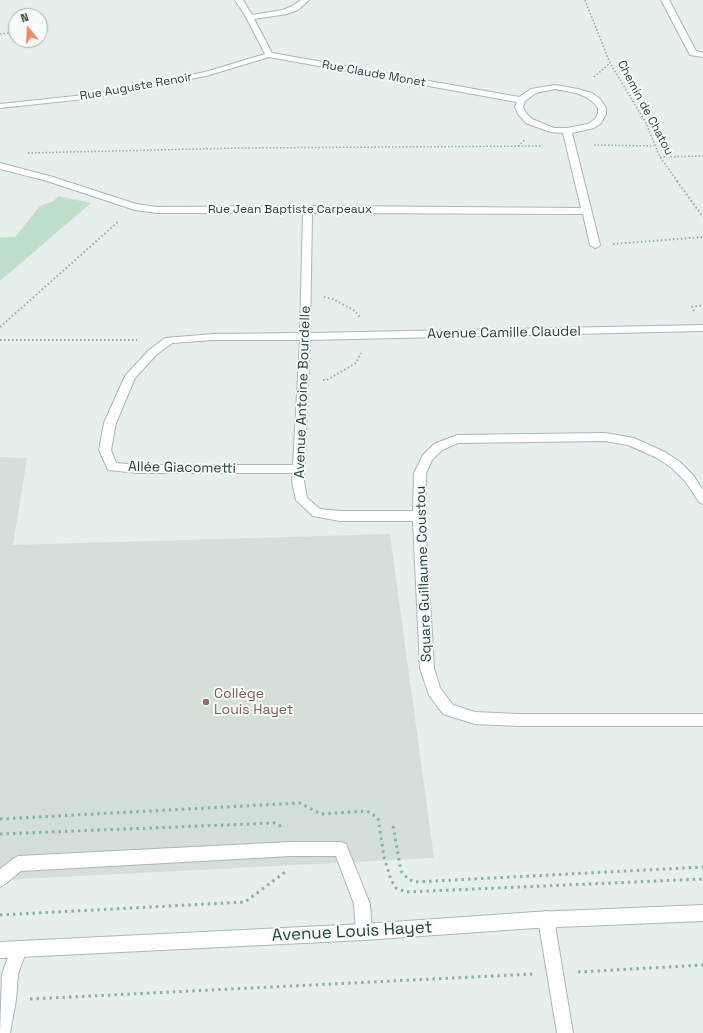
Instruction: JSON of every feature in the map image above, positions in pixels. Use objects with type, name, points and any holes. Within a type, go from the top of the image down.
[{"type":"street","points":[[239,0],[250,17],[269,54]]},
{"type":"street","points":[[250,17],[284,12],[295,8],[305,0]]},
{"type":"street","points":[[665,0],[693,53],[703,56]]},
{"type":"street","name":"Rue Claude Monet","points":[[269,54],[521,100]]},
{"type":"street","name":"Rue Auguste Renoir","points":[[0,106],[94,96],[206,74],[269,54]]},
{"type":"street","points":[[556,87],[578,91],[589,95],[597,101],[602,108],[602,114],[598,121],[591,126],[567,131],[553,130],[529,121],[522,114],[519,107],[521,100],[526,95],[534,91],[556,87]]},
{"type":"street","points":[[567,131],[595,245]]},
{"type":"street","name":"Rue Jean Baptiste Carpeaux","points":[[0,166],[50,179],[135,207],[157,210],[328,209],[587,211]]},
{"type":"street","name":"Avenue Antoine Bourdelle","points":[[308,210],[305,337],[298,481],[302,500],[317,513],[340,516],[419,516]]},
{"type":"street","name":"Avenue Camille Claudel","points":[[305,337],[703,328]]},
{"type":"street","points":[[170,340],[305,337]]},
{"type":"street","name":"Allée Giacometti","points":[[170,340],[152,353],[130,376],[110,423],[105,450],[112,467],[138,469],[299,469]]},
{"type":"street","name":"Square Guillaume Coustou","points":[[703,499],[689,478],[676,465],[661,455],[630,441],[605,437],[456,440],[438,447],[427,458],[420,473],[419,516],[428,668],[434,691],[448,710],[475,718],[518,720],[703,720]]},
{"type":"street","points":[[0,879],[18,864],[291,849],[341,848],[362,904],[364,932]]},
{"type":"street","name":"Avenue Louis Hayet","points":[[0,950],[364,932],[546,919],[703,913]]},
{"type":"street","points":[[546,919],[565,1033]]},
{"type":"street","points":[[2,1033],[8,1000],[10,974],[20,949]]},
{"type":"path","name":"Chemin de Chatou","points":[[584,0],[610,63],[646,123],[654,146],[660,157],[703,217]]},
{"type":"path","points":[[24,154],[239,148],[571,145],[654,146]]},
{"type":"path","points":[[660,157],[703,156]]},
{"type":"path","points":[[0,327],[135,207]]},
{"type":"path","points":[[595,245],[703,237]]},
{"type":"path","points":[[0,340],[170,340]]},
{"type":"path","points":[[0,819],[300,803],[321,814],[367,811],[378,818],[384,856],[391,880],[396,888],[406,892],[703,878]]},
{"type":"path","points":[[0,834],[275,823],[285,828]]},
{"type":"path","points":[[393,826],[401,871],[408,879],[415,882],[703,867]]},
{"type":"path","points":[[0,915],[245,902],[291,868]]},
{"type":"path","points":[[8,1000],[703,965]]},
{"type":"shaded area","name":"Collège Louis Hayet","points":[[0,457],[27,458],[13,545],[390,534],[434,858],[0,880]]},
{"type":"green space","points":[[58,196],[91,203],[0,281],[0,237],[15,237],[40,206],[54,201]]},
{"type":"place","name":"Collège Louis Hayet","points":[[206,702]]}]
